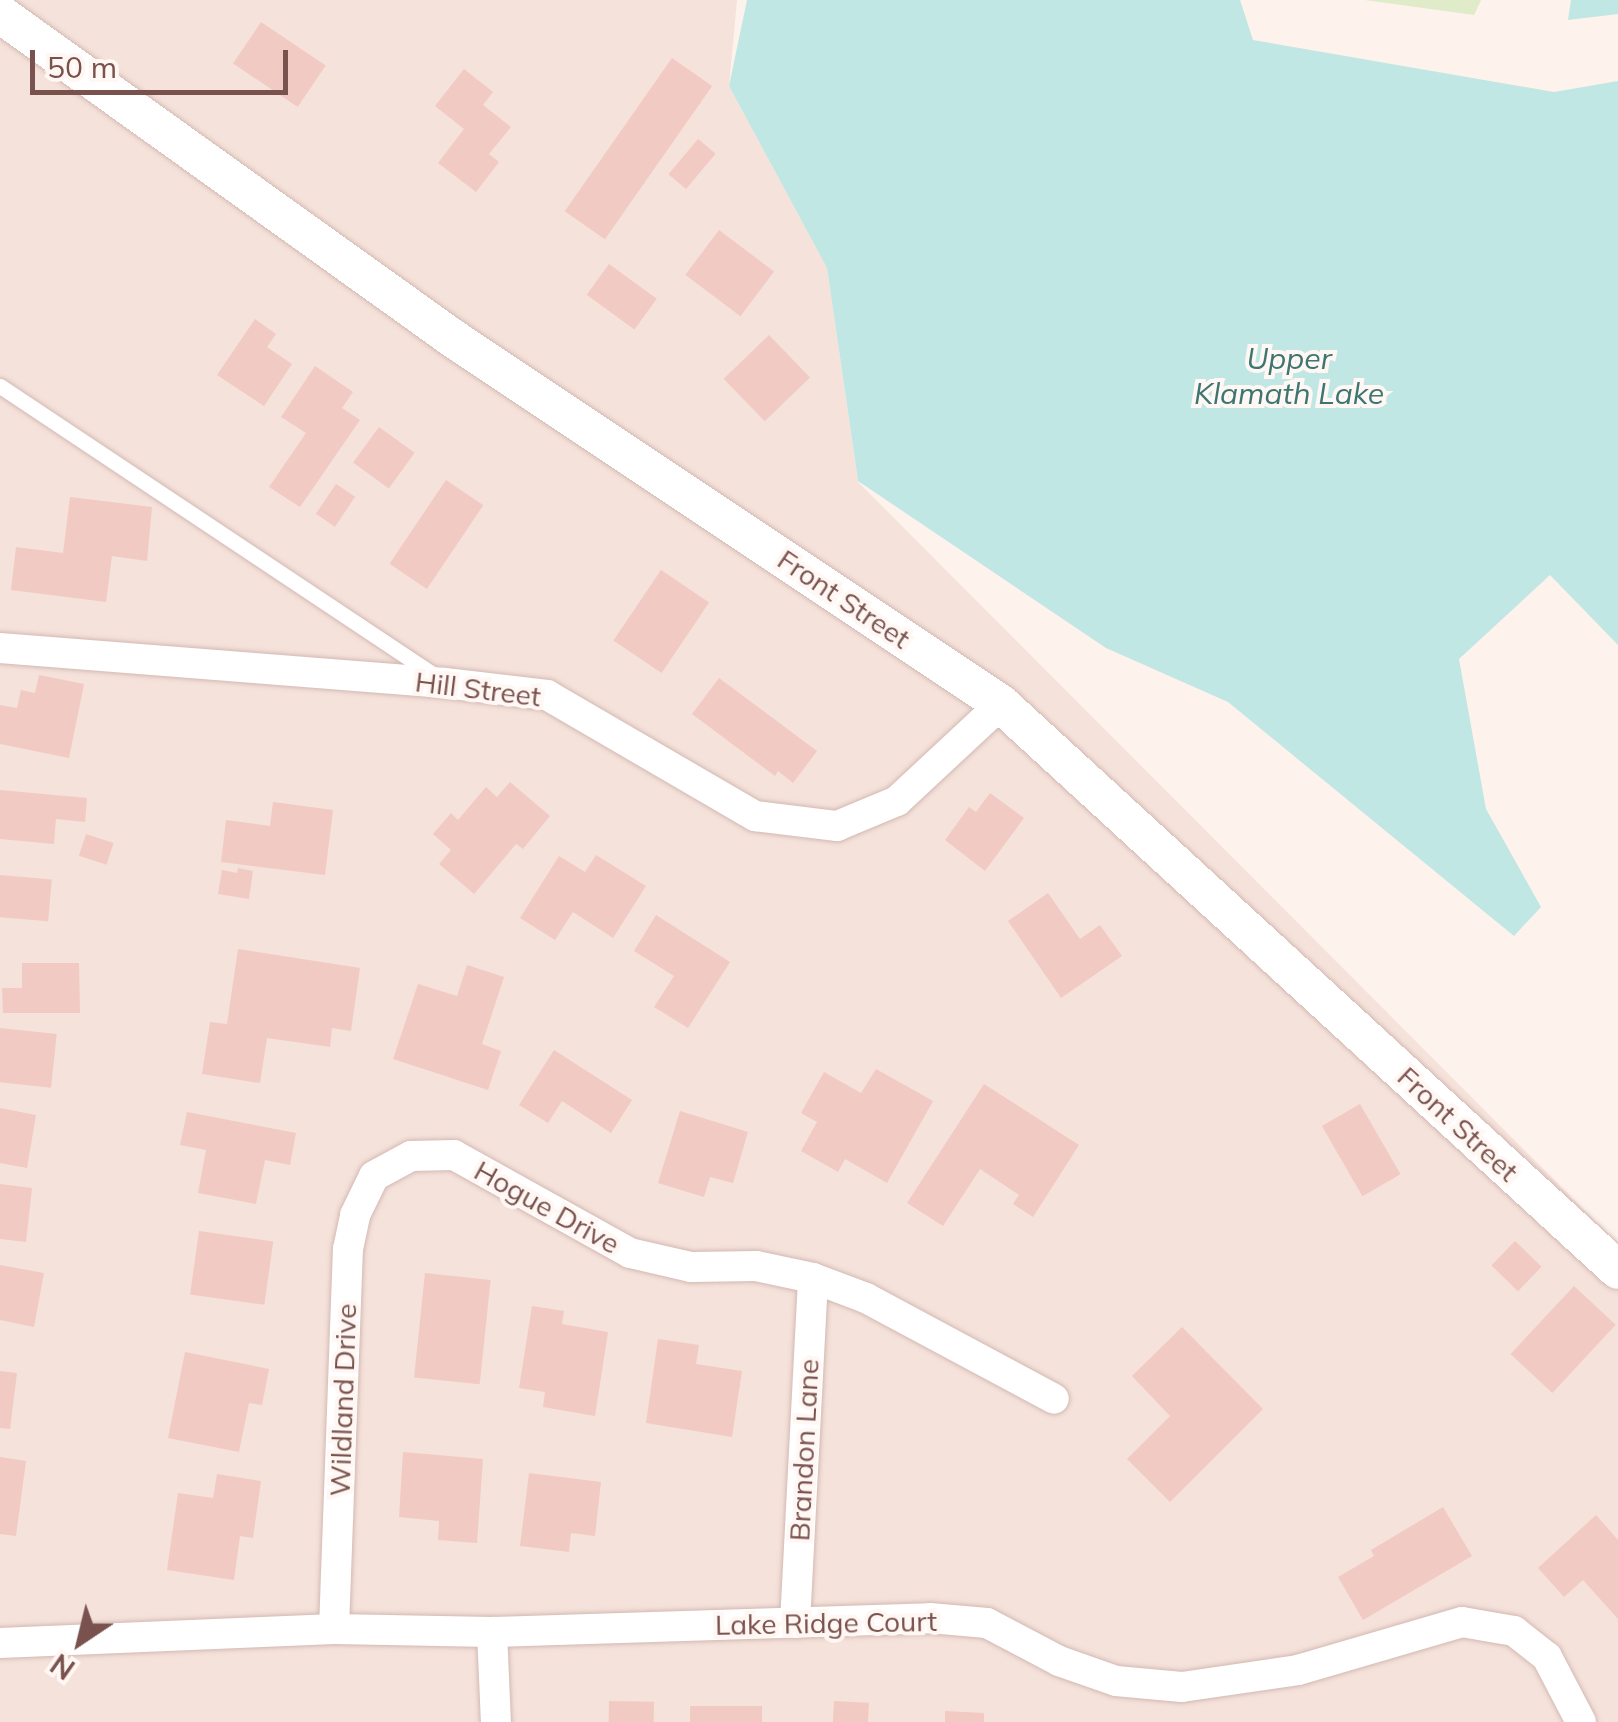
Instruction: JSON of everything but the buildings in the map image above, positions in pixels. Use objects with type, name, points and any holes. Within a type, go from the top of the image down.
[{"type":"street","name":"Front Street","points":[[0,14],[451,337],[1001,704],[1618,1270]]},
{"type":"street","name":"Hill Street","points":[[0,648],[445,682],[547,695],[755,816],[837,826],[896,801],[1001,704]]},
{"type":"street","name":"Hogue Drive","points":[[374,1176],[411,1156],[454,1155],[630,1253],[690,1267],[756,1266],[813,1278],[866,1298],[1054,1399]]},
{"type":"street","name":"Wildland Drive","points":[[334,1629],[348,1249],[355,1215],[374,1176]]},
{"type":"street","name":"Brandon Lane","points":[[795,1623],[813,1278]]},
{"type":"street","name":"Lake Ridge Court","points":[[0,1643],[334,1629],[492,1632],[930,1618],[987,1624],[1060,1661],[1116,1681],[1182,1687],[1298,1670],[1462,1622],[1514,1631],[1547,1657],[1581,1722]]},
{"type":"street","points":[[492,1632],[496,1722]]},
{"type":"lane","points":[[0,386],[445,682]]},
{"type":"shaded area","points":[[0,0],[737,0],[729,86],[827,268],[858,482],[1618,1244],[1618,1722],[0,1722]]},
{"type":"green space","points":[[1365,0],[1481,0],[1474,15]]},
{"type":"water","name":"Upper Klamath Lake","points":[[747,0],[1240,0],[1253,40],[1554,92],[1618,81],[1618,645],[1550,575],[1459,659],[1486,809],[1541,907],[1514,936],[1228,702],[1106,648],[858,481],[827,268],[729,86]]},
{"type":"water","points":[[1571,0],[1618,0],[1618,14],[1568,20]]}]
